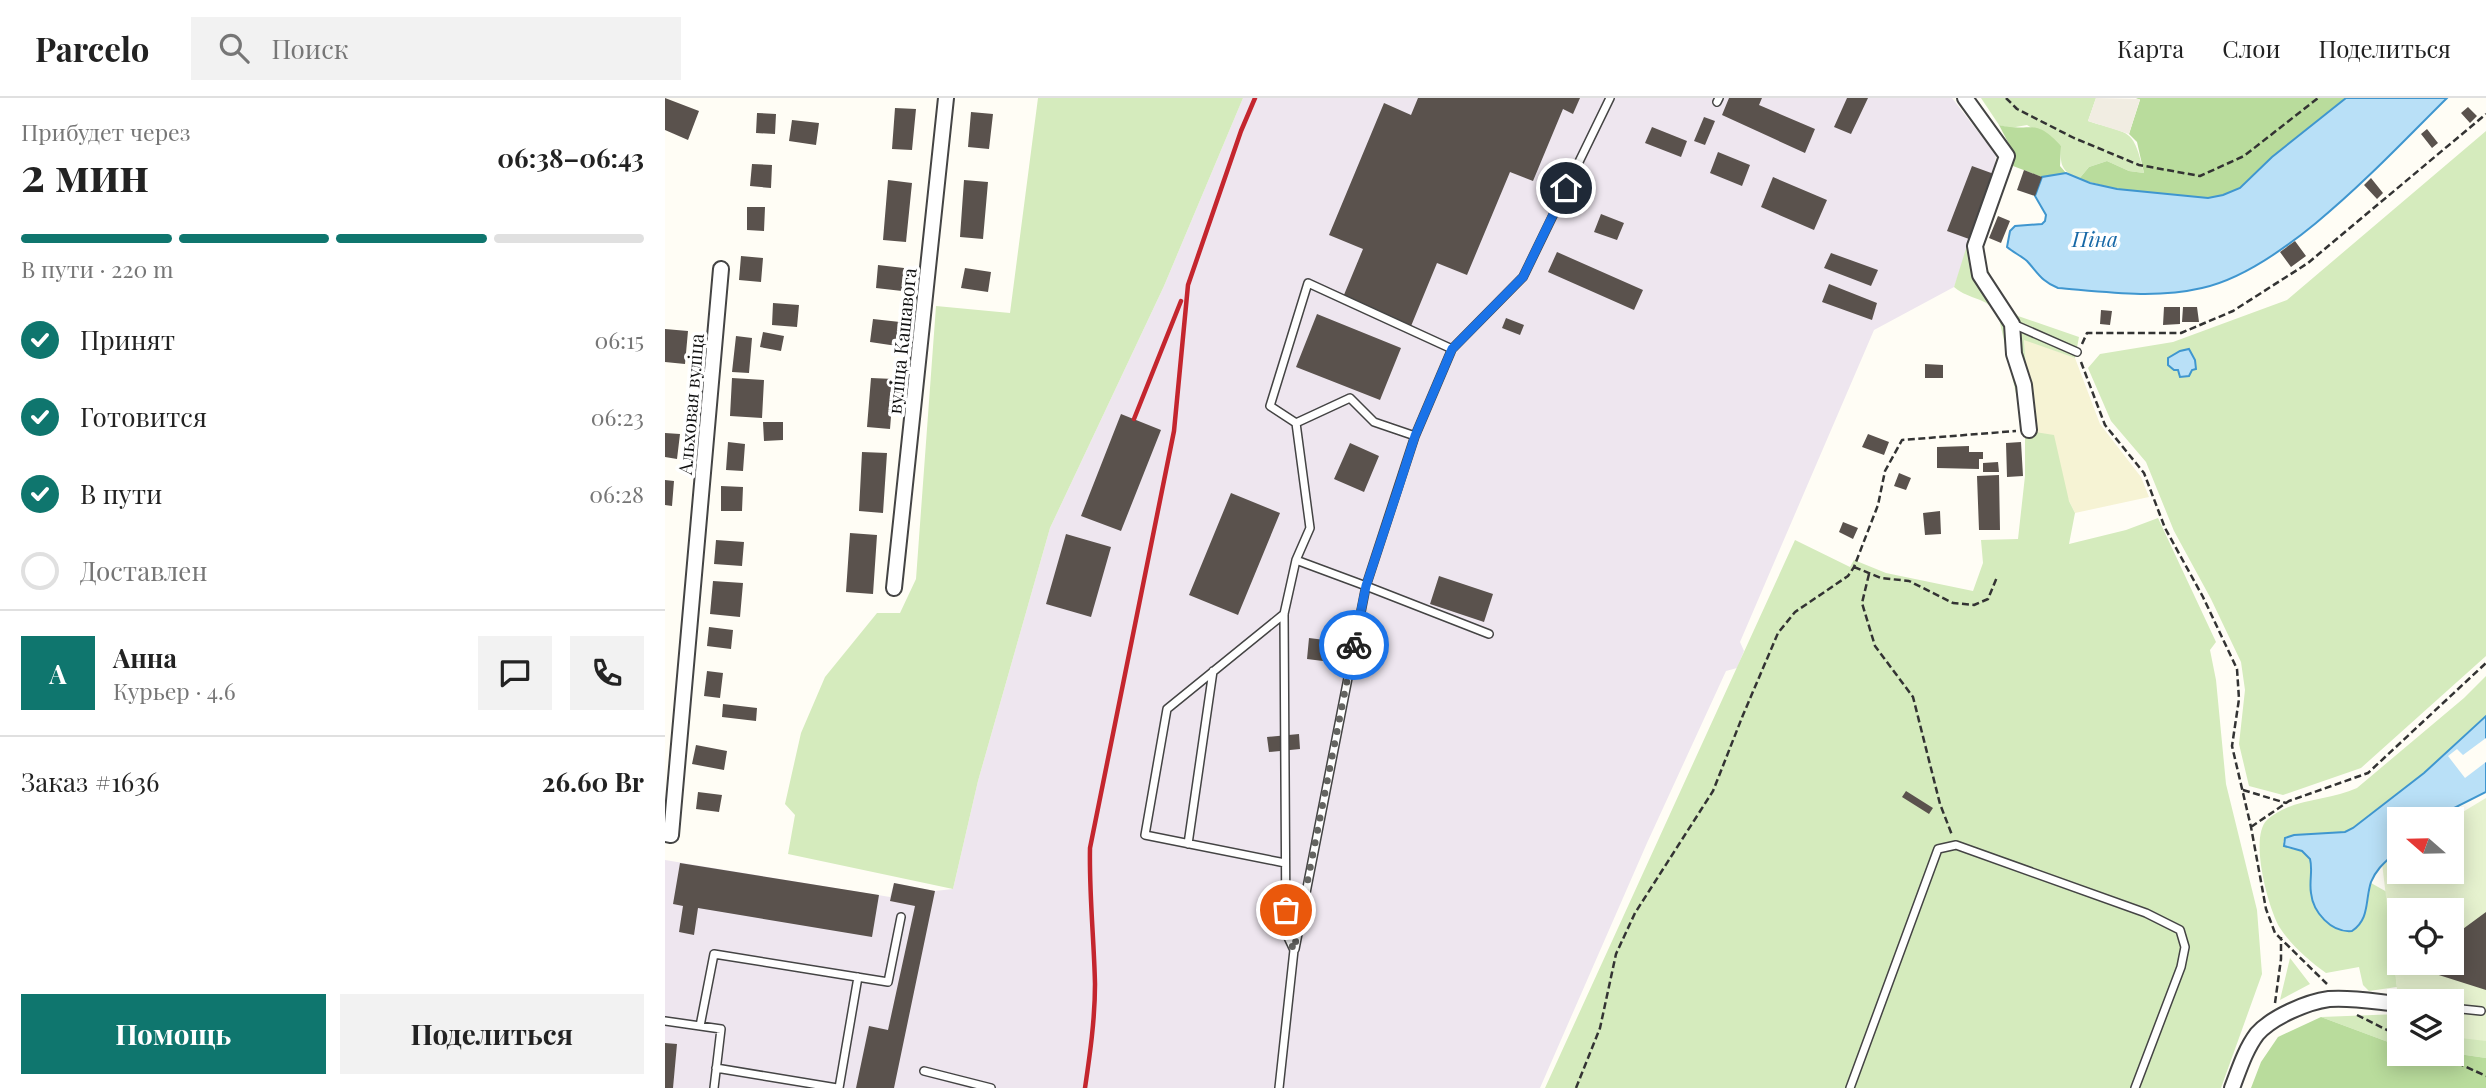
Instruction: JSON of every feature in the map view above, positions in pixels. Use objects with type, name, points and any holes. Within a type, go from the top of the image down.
[{"type":"street","name":"вуліца Кашавога","points":[[894,589],[947,98]]},
{"type":"street","points":[[1965,98],[2007,156],[1975,246],[1980,275],[2012,324],[2014,354],[2024,385],[2029,430]]},
{"type":"street","name":"Альховая вуліца","points":[[668,834],[721,270]]},
{"type":"street","points":[[2232,1088],[2246,1052],[2257,1034],[2272,1020],[2328,999],[2387,1003]]},
{"type":"lane","points":[[1279,1088],[1294,950],[1366,586],[1415,436],[1452,349],[1523,277],[1609,98]]},
{"type":"lane","points":[[1294,950],[1286,933],[1284,614],[1296,560],[1310,528],[1296,423],[1270,406],[1308,283],[1452,349]]},
{"type":"lane","points":[[2012,324],[2077,352]]},
{"type":"lane","points":[[1296,423],[1350,398],[1374,422],[1415,436]]},
{"type":"lane","points":[[1296,560],[1489,635]]},
{"type":"lane","points":[[1284,614],[1167,709],[1145,835],[1285,863]]},
{"type":"lane","points":[[1188,844],[1213,671]]},
{"type":"lane","points":[[1850,1088],[1938,849],[1956,845],[2146,913],[2181,930],[2185,947],[2181,967],[2135,1088]]},
{"type":"lane","points":[[701,1026],[714,954],[888,982],[901,917]]},
{"type":"lane","points":[[716,1068],[838,1088],[858,977]]},
{"type":"lane","points":[[2464,1009],[2481,1011]]},
{"type":"lane","points":[[665,1021],[721,1029],[714,1088]]},
{"type":"lane","points":[[924,1071],[991,1088]]},
{"type":"path","points":[[2006,98],[2017,109],[2039,121],[2139,165],[2200,176],[2244,156],[2318,98]]},
{"type":"path","points":[[2328,999],[2327,982],[2276,933],[2266,909],[2232,746],[2239,699],[2237,669],[2203,597],[2165,528],[2144,473],[2105,425],[2077,352],[2087,333],[2181,333],[2233,311],[2308,263],[2486,114]]},
{"type":"path","points":[[1576,1088],[1600,1028],[1616,954],[1635,914],[1713,791],[1778,633],[1795,612],[1848,576],[1854,567],[1878,505],[1885,471],[1902,440],[2029,430]]},
{"type":"path","points":[[1854,567],[1869,574],[1909,582],[1953,603],[1974,605],[1988,599],[1997,577]]},
{"type":"path","points":[[1869,574],[1862,603],[1875,646],[1913,697],[1940,804],[1956,845]]},
{"type":"path","points":[[2251,827],[2286,803],[2368,773],[2486,663]]},
{"type":"path","points":[[2243,790],[2286,803]]},
{"type":"path","points":[[2272,1020],[2281,960],[2281,937]]},
{"type":"path","points":[[2351,1012],[2387,1030]]},
{"type":"path","points":[[2464,1066],[2486,1076]]},
{"type":"shaded area","points":[[1243,98],[1952,98],[1996,155],[1994,174],[1954,287],[1874,330],[1740,642],[1744,651],[1737,668],[1726,671],[1540,1088],[665,1088],[665,860],[890,897],[894,883],[935,891],[953,889],[978,781],[1050,528],[1164,286]]},
{"type":"shaded area","points":[[2096,98],[2140,99],[2129,134],[2088,121]]},
{"type":"shaded area","points":[[2024,339],[2075,358],[2100,424],[2141,477],[2149,497],[2075,513],[2035,432],[2028,392]]},
{"type":"green space","points":[[1038,98],[1243,98],[1164,286],[1050,528],[978,781],[953,889],[788,854],[795,815],[785,804],[801,733],[825,677],[877,613],[900,613],[916,579],[936,306],[1010,313]]},
{"type":"green space","points":[[1981,98],[2096,98],[2088,121],[2128,135],[2137,147],[2144,173],[2129,171],[2107,161],[2089,167],[2079,179],[2063,167],[2061,146],[2027,125],[2010,128],[1999,125]]},
{"type":"green space","points":[[2136,98],[2346,98],[2272,157],[2240,188],[2208,198],[2116,189],[2079,179],[2089,167],[2107,161],[2129,171],[2144,173],[2137,142],[2129,134],[2140,100]]},
{"type":"green space","points":[[1999,125],[2031,127],[2044,131],[2061,146],[2060,166],[2066,173],[2042,177],[2013,166],[2012,150]]},
{"type":"green space","points":[[2486,131],[2486,656],[2361,768],[2283,795],[2249,786],[2239,744],[2245,690],[2241,662],[2174,531],[2146,462],[2111,421],[2088,368],[2100,354],[2173,342],[2287,300]]},
{"type":"green space","points":[[1969,239],[1978,250],[1978,246],[1997,291],[2018,316],[2079,337],[2075,358],[2024,340],[2028,392],[2035,432],[2054,435],[2069,501],[2075,513],[2069,544],[2126,530],[2158,518],[2216,642],[2210,650],[2216,680],[2226,784],[2257,910],[2262,974],[2221,1088],[1545,1088],[1795,540],[1850,567],[1854,560],[1886,573],[1973,591],[1983,563],[1981,540],[2018,539],[2025,476],[2025,434],[1998,314],[1988,304],[1954,287]]},
{"type":"green space","points":[[2486,676],[2486,716],[2424,773],[2345,832],[2294,835],[2285,838],[2283,842],[2287,848],[2302,851],[2310,859],[2311,894],[2317,910],[2330,925],[2366,912],[2371,883],[2387,892],[2387,975],[2396,975],[2397,987],[2369,991],[2363,985],[2359,967],[2326,973],[2295,947],[2280,928],[2270,905],[2262,873],[2262,829],[2267,820],[2287,808],[2357,788],[2464,698]]},
{"type":"green space","points":[[2486,798],[2486,1041],[2464,1038],[2464,989],[2397,989],[2395,975],[2464,975],[2464,898],[2387,898],[2387,905],[2382,863],[2387,860],[2387,884],[2464,884],[2464,811]]},
{"type":"green space","points":[[2290,958],[2310,984],[2280,1000]]},
{"type":"green space","points":[[2387,1014],[2387,1042],[2321,1017]]},
{"type":"green space","points":[[2321,1017],[2387,1042],[2387,1066],[2464,1066],[2464,1055],[2486,1058],[2486,1088],[2251,1088],[2261,1062],[2278,1037]]},
{"type":"green space","points":[[2464,1035],[2486,1038],[2486,1058],[2464,1055]]},
{"type":"water","name":"Піна","points":[[2346,98],[2447,98],[2365,179],[2300,236],[2267,259],[2234,277],[2202,288],[2166,293],[2130,294],[2058,288],[2044,280],[2027,261],[2007,247],[2010,231],[2015,226],[2042,224],[2045,221],[2046,215],[2035,196],[2042,177],[2066,173],[2090,183],[2117,189],[2208,198],[2223,195],[2240,188],[2272,157]]},
{"type":"water","points":[[2189,349],[2196,369],[2192,370],[2189,376],[2180,377],[2178,370],[2168,365],[2168,358]]},
{"type":"water","points":[[2486,716],[2486,792],[2456,807],[2387,807],[2387,860],[2373,877],[2362,921],[2352,931],[2344,931],[2330,925],[2319,914],[2312,900],[2310,859],[2302,851],[2284,846],[2285,838],[2345,832],[2424,773]]},
{"type":"pier","points":[[2486,738],[2486,762],[2465,778],[2448,756],[2457,749],[2463,755]]},
{"type":"building","points":[[665,98],[699,111],[688,140],[665,130]]},
{"type":"building","points":[[1418,98],[1580,98],[1573,114],[1563,109],[1533,181],[1510,172],[1467,275],[1437,263],[1409,331],[1341,302],[1363,249],[1329,235],[1384,103],[1411,115]]},
{"type":"building","points":[[1729,98],[1762,98],[1759,105],[1815,129],[1805,153],[1722,115]]},
{"type":"building","points":[[1847,98],[1868,98],[1851,134],[1834,127]]},
{"type":"building","points":[[2468,107],[2477,116],[2470,123],[2461,113]]},
{"type":"building","points":[[895,108],[916,109],[912,150],[892,149]]},
{"type":"building","points":[[971,112],[993,114],[989,149],[968,147]]},
{"type":"building","points":[[757,113],[776,114],[775,134],[756,133]]},
{"type":"building","points":[[1704,117],[1715,121],[1705,145],[1694,141]]},
{"type":"building","points":[[792,120],[819,123],[816,145],[789,141]]},
{"type":"building","points":[[1652,127],[1687,141],[1681,157],[1645,143]]},
{"type":"building","points":[[2427,129],[2438,143],[2432,148],[2421,134]]},
{"type":"building","points":[[1718,152],[1750,165],[1742,186],[1710,173]]},
{"type":"building","points":[[752,164],[772,165],[771,188],[750,186]]},
{"type":"building","points":[[1972,166],[1994,174],[1969,239],[1947,231]]},
{"type":"building","points":[[2024,170],[2042,177],[2035,196],[2017,190]]},
{"type":"building","points":[[1773,177],[1827,200],[1814,230],[1761,207]]},
{"type":"building","points":[[2371,178],[2383,193],[2377,199],[2364,185]]},
{"type":"building","points":[[888,180],[912,183],[906,242],[883,240]]},
{"type":"building","points":[[964,180],[988,182],[983,239],[960,237]]},
{"type":"building","points":[[747,207],[765,207],[764,231],[747,230]]},
{"type":"building","points":[[1601,214],[1624,223],[1617,240],[1594,232]]},
{"type":"building","points":[[1998,216],[2010,221],[2001,243],[1989,238]]},
{"type":"building","points":[[2295,241],[2306,256],[2291,267],[2280,252]]},
{"type":"building","points":[[1557,252],[1643,290],[1634,310],[1548,272]]},
{"type":"building","points":[[1831,253],[1878,270],[1871,286],[1824,268]]},
{"type":"building","points":[[741,256],[763,258],[761,282],[739,280]]},
{"type":"building","points":[[878,265],[904,268],[902,291],[876,288]]},
{"type":"building","points":[[965,268],[991,272],[988,292],[961,288]]},
{"type":"building","points":[[1829,284],[1877,303],[1872,320],[1822,302]]},
{"type":"building","points":[[773,303],[799,305],[797,327],[772,325]]},
{"type":"building","points":[[2164,307],[2180,307],[2180,324],[2163,325]]},
{"type":"building","points":[[2183,307],[2197,307],[2199,322],[2182,322]]},
{"type":"building","points":[[2101,310],[2112,311],[2110,325],[2100,324]]},
{"type":"building","points":[[1317,314],[1401,348],[1380,400],[1296,367]]},
{"type":"building","points":[[1506,318],[1524,325],[1520,335],[1502,328]]},
{"type":"building","points":[[873,319],[900,322],[897,346],[870,342]]},
{"type":"building","points":[[665,329],[688,331],[685,364],[665,362]]},
{"type":"building","points":[[763,332],[784,336],[781,351],[760,347]]},
{"type":"building","points":[[736,336],[752,338],[749,373],[732,372]]},
{"type":"building","points":[[1925,364],[1943,365],[1943,378],[1925,378]]},
{"type":"building","points":[[732,378],[764,380],[762,418],[730,416]]},
{"type":"building","points":[[871,378],[894,379],[890,429],[867,427]]},
{"type":"building","points":[[1121,414],[1161,430],[1121,531],[1081,516]]},
{"type":"building","points":[[763,422],[783,422],[783,440],[764,441]]},
{"type":"building","points":[[665,433],[680,434],[677,459],[665,457]]},
{"type":"building","points":[[1868,434],[1889,442],[1884,455],[1862,447]]},
{"type":"building","points":[[728,442],[745,444],[743,471],[726,470]]},
{"type":"building","points":[[2021,442],[2023,476],[2007,477],[2006,443]]},
{"type":"building","points":[[1350,443],[1379,456],[1364,492],[1334,479]]},
{"type":"building","points":[[1969,446],[1969,452],[1983,452],[1983,459],[1979,459],[1979,469],[1937,468],[1937,447]]},
{"type":"building","points":[[862,452],[887,453],[883,513],[859,511]]},
{"type":"building","points":[[1998,462],[1999,472],[1983,472],[1983,463]]},
{"type":"building","points":[[1899,473],[1911,478],[1906,490],[1894,486]]},
{"type":"building","points":[[1999,475],[2000,530],[1979,530],[1977,476]]},
{"type":"building","points":[[665,480],[674,481],[672,506],[665,505]]},
{"type":"building","points":[[721,486],[743,487],[742,511],[721,511]]},
{"type":"building","points":[[1231,493],[1280,513],[1238,615],[1189,595]]},
{"type":"building","points":[[1940,511],[1941,534],[1925,535],[1923,513]]},
{"type":"building","points":[[1843,522],[1858,528],[1853,539],[1839,532]]},
{"type":"building","points":[[850,533],[877,535],[873,594],[846,592]]},
{"type":"building","points":[[1066,534],[1111,547],[1091,617],[1046,604]]},
{"type":"building","points":[[716,540],[744,542],[742,566],[714,564]]},
{"type":"building","points":[[1439,576],[1493,594],[1484,622],[1430,604]]},
{"type":"building","points":[[713,581],[743,583],[740,617],[710,614]]},
{"type":"building","points":[[709,627],[733,630],[731,649],[707,646]]},
{"type":"building","points":[[1309,638],[1333,641],[1331,662],[1307,659]]},
{"type":"building","points":[[707,671],[723,673],[720,698],[704,696]]},
{"type":"building","points":[[723,704],[757,708],[756,721],[722,717]]},
{"type":"building","points":[[1299,734],[1300,749],[1269,752],[1267,737]]},
{"type":"building","points":[[696,745],[727,751],[724,770],[692,764]]},
{"type":"building","points":[[1906,791],[1933,808],[1929,814],[1902,797]]},
{"type":"building","points":[[698,792],[722,795],[719,812],[696,809]]},
{"type":"building","points":[[680,863],[879,895],[872,937],[698,908],[694,935],[679,932],[683,906],[673,904]]},
{"type":"building","points":[[894,883],[935,891],[894,1088],[856,1088],[869,1026],[888,1030],[915,906],[890,901]]},
{"type":"building","points":[[2486,912],[2486,990],[2439,975],[2464,975],[2464,928]]},
{"type":"building","points":[[665,1043],[677,1044],[673,1088],[665,1088]]},
{"type":"railway","points":[[1085,1088],[1095,997],[1090,848],[1174,431],[1188,285],[1255,98]]},
{"type":"railway","points":[[1134,419],[1181,301]]},
{"type":"way so far","points":[[1286,910],[1286,933],[1294,950],[1354,645]]},
{"type":"route","points":[[1354,645],[1366,586],[1415,436],[1452,349],[1523,277],[1566,188]]}]
